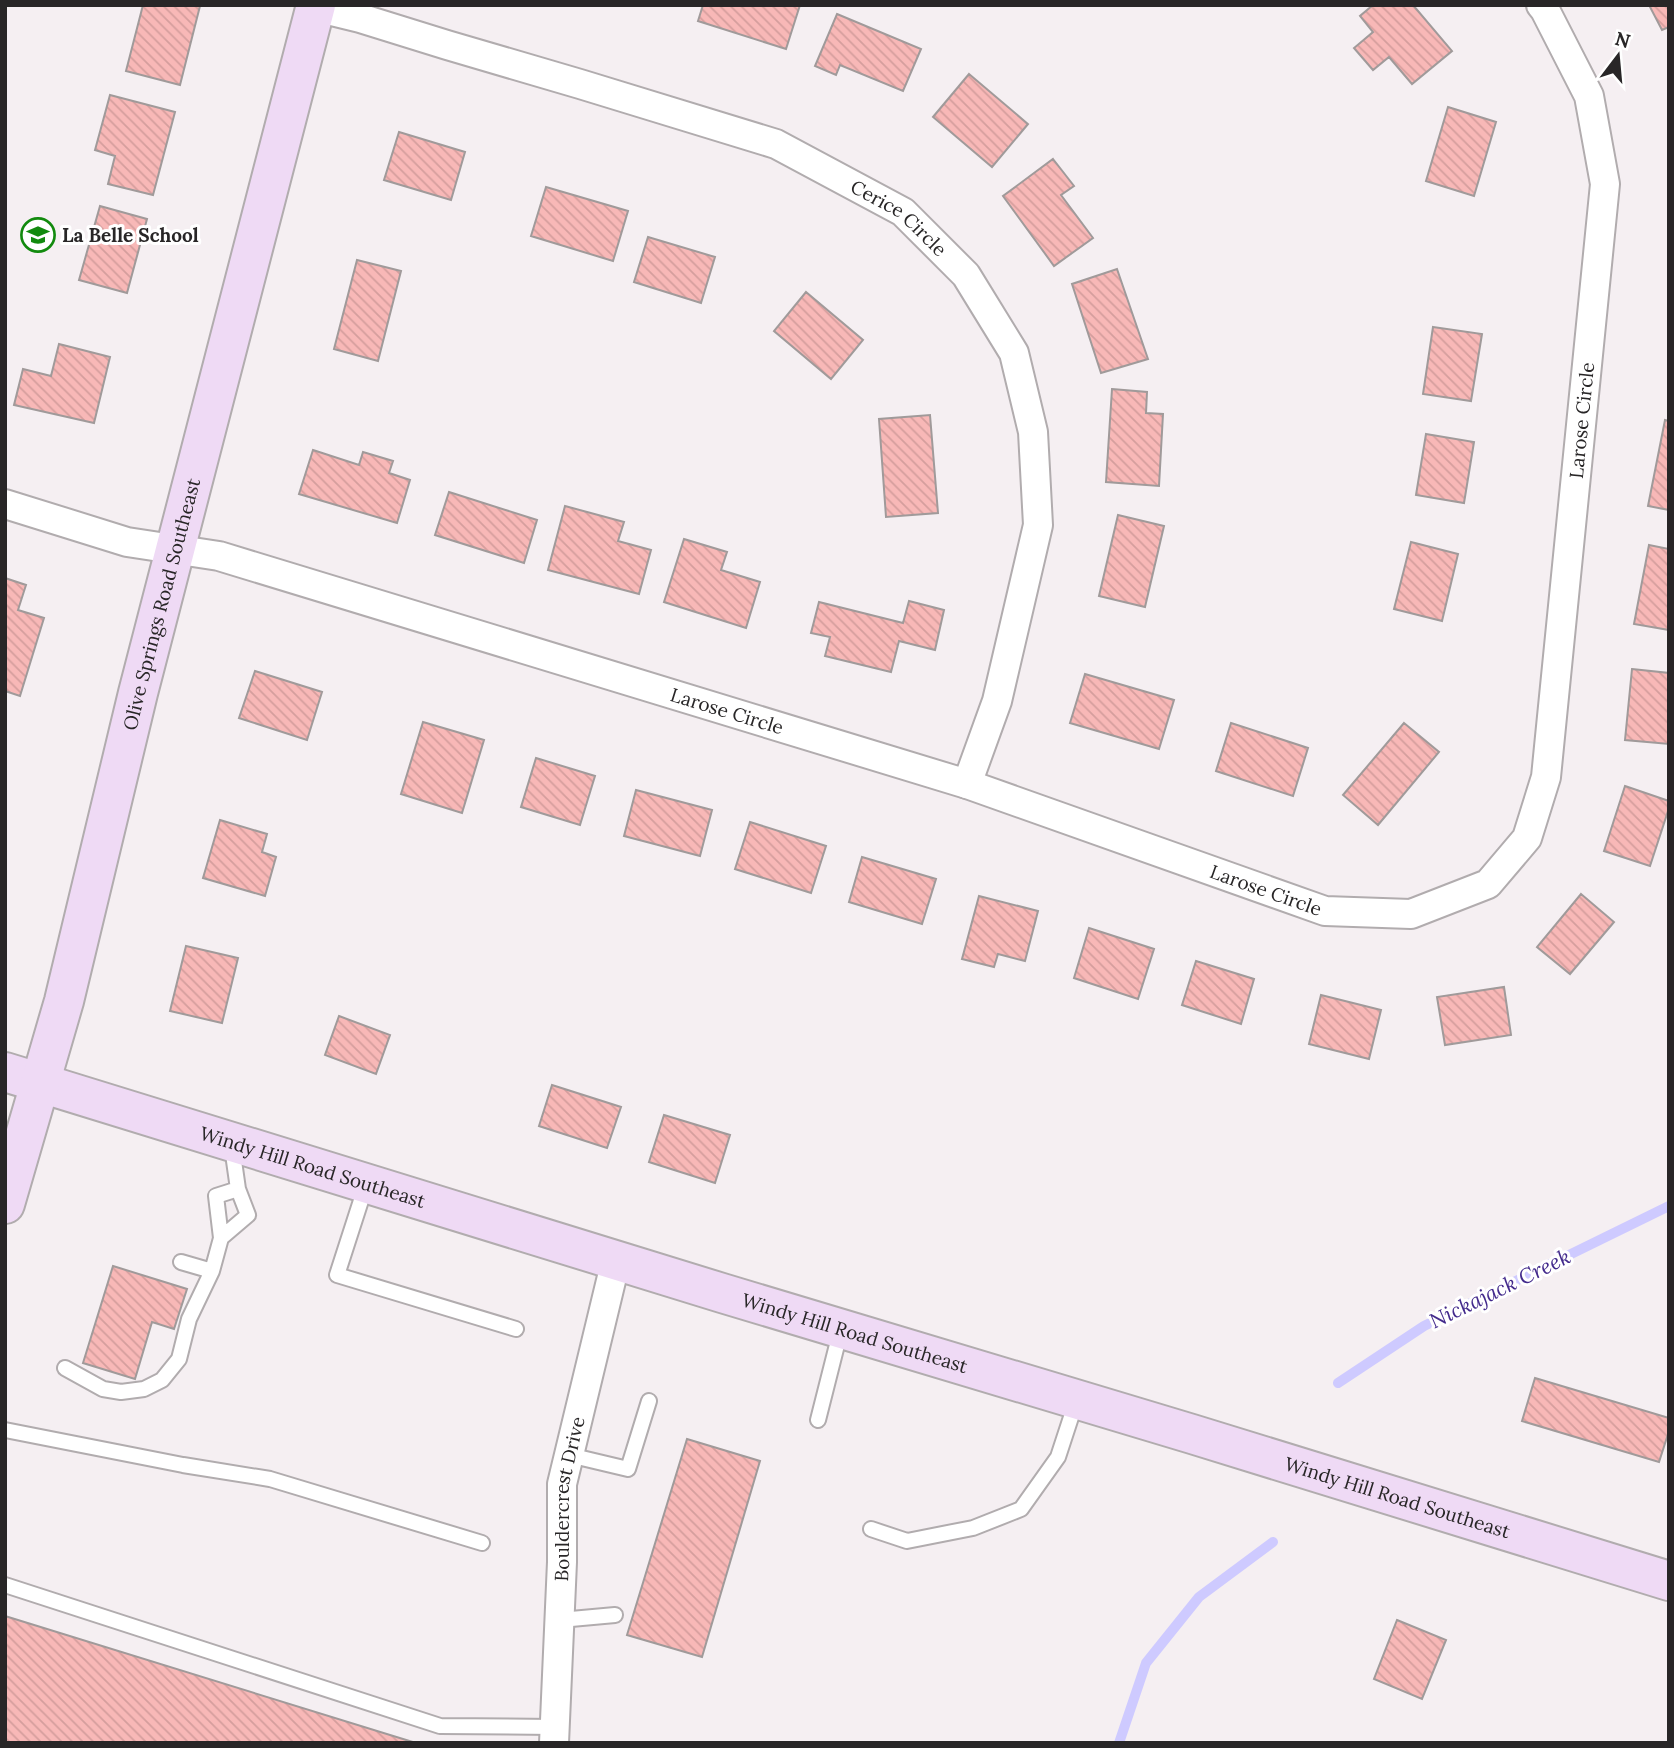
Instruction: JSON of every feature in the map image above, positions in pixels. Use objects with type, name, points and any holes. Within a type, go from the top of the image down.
[{"type":"main road","name":"Olive Springs Road Southeast","points":[[5,1204],[23,1078],[64,1001],[174,549],[316,6]]},
{"type":"main road","name":"Windy Hill Road Southeast","points":[[23,1078],[1669,1581]]},
{"type":"street","name":"Larose Circle","points":[[5,503],[127,542],[219,556],[967,784],[1325,911],[1411,914],[1488,884],[1527,838],[1546,777],[1605,184],[1589,96],[1541,5]]},
{"type":"street","name":"Cerice Circle","points":[[316,6],[776,144],[903,212],[966,275],[1014,353],[1033,432],[1038,526],[997,701],[967,784]]},
{"type":"street","name":"Bouldercrest Drive","points":[[555,1735],[562,1484],[616,1260]]},
{"type":"lane","points":[[221,1238],[248,1215],[238,1189],[231,1142]]},
{"type":"lane","points":[[367,1183],[337,1275],[516,1329]]},
{"type":"lane","points":[[65,1368],[103,1389],[121,1392],[144,1389],[162,1380],[179,1359],[189,1319],[212,1270],[221,1238],[216,1196],[238,1189]]},
{"type":"lane","points":[[181,1262],[212,1270]]},
{"type":"lane","points":[[818,1420],[841,1328]]},
{"type":"lane","points":[[871,1529],[907,1541],[973,1528],[1021,1509],[1058,1457],[1077,1399]]},
{"type":"lane","points":[[569,1455],[628,1469],[649,1401]]},
{"type":"lane","points":[[5,1430],[270,1479],[482,1543]]},
{"type":"lane","points":[[5,1585],[440,1726],[499,1726],[555,1735]]},
{"type":"lane","points":[[560,1620],[615,1615]]},
{"type":"lane","points":[[494,1743],[499,1726]]},
{"type":"building","points":[[143,5],[200,6],[180,85],[126,71]]},
{"type":"building","points":[[703,5],[800,5],[786,49],[698,21]]},
{"type":"building","points":[[1373,5],[1413,5],[1452,51],[1412,84],[1389,57],[1373,70],[1354,48],[1373,32],[1360,16]]},
{"type":"building","points":[[1649,5],[1669,5],[1669,27],[1662,30]]},
{"type":"building","points":[[837,14],[921,49],[903,91],[840,65],[836,75],[815,66]]},
{"type":"building","points":[[969,74],[1028,124],[992,167],[933,117]]},
{"type":"building","points":[[110,95],[175,112],[153,195],[108,184],[115,156],[95,150]]},
{"type":"building","points":[[1448,107],[1496,122],[1474,196],[1426,181]]},
{"type":"building","points":[[399,132],[465,152],[451,200],[384,180]]},
{"type":"building","points":[[1053,159],[1074,186],[1061,195],[1093,238],[1054,266],[1003,196]]},
{"type":"building","points":[[546,187],[628,211],[613,261],[531,236]]},
{"type":"building","points":[[100,206],[147,219],[127,293],[79,280]]},
{"type":"building","points":[[648,237],[715,257],[701,303],[634,282]]},
{"type":"building","points":[[357,260],[401,271],[378,361],[334,349]]},
{"type":"building","points":[[1117,269],[1148,359],[1101,373],[1072,284]]},
{"type":"building","points":[[806,292],[863,340],[831,379],[774,331]]},
{"type":"building","points":[[1433,327],[1482,334],[1471,401],[1423,394]]},
{"type":"building","points":[[59,344],[110,357],[94,423],[14,405],[23,369],[51,376]]},
{"type":"building","points":[[1112,389],[1147,392],[1146,413],[1163,414],[1159,486],[1106,482]]},
{"type":"building","points":[[930,415],[938,513],[886,517],[879,419]]},
{"type":"building","points":[[1665,420],[1669,421],[1669,510],[1648,506]]},
{"type":"building","points":[[1426,434],[1474,442],[1464,503],[1416,495]]},
{"type":"building","points":[[313,450],[359,465],[363,452],[393,461],[389,473],[410,480],[397,523],[299,494]]},
{"type":"building","points":[[449,492],[537,520],[524,563],[435,535]]},
{"type":"building","points":[[565,506],[624,522],[618,541],[651,550],[639,594],[548,570]]},
{"type":"building","points":[[1118,515],[1164,526],[1145,607],[1099,596]]},
{"type":"building","points":[[684,539],[727,552],[721,570],[760,582],[746,628],[664,602]]},
{"type":"building","points":[[1411,542],[1458,554],[1442,621],[1394,609]]},
{"type":"building","points":[[1649,545],[1669,549],[1669,630],[1634,624]]},
{"type":"building","points":[[5,578],[26,585],[18,610],[44,618],[20,696],[5,691]]},
{"type":"building","points":[[909,601],[944,610],[935,650],[899,641],[891,672],[825,656],[830,637],[811,633],[819,602],[903,623]]},
{"type":"building","points":[[1632,669],[1669,673],[1669,744],[1625,740]]},
{"type":"building","points":[[255,671],[322,692],[307,740],[239,718]]},
{"type":"building","points":[[1085,674],[1174,700],[1159,749],[1070,723]]},
{"type":"building","points":[[423,722],[484,740],[462,813],[401,794]]},
{"type":"building","points":[[1231,723],[1308,748],[1293,796],[1216,771]]},
{"type":"building","points":[[1404,723],[1439,752],[1378,825],[1343,795]]},
{"type":"building","points":[[536,758],[595,776],[580,825],[521,807]]},
{"type":"building","points":[[1625,786],[1669,801],[1650,866],[1604,851]]},
{"type":"building","points":[[636,790],[712,810],[700,856],[624,836]]},
{"type":"building","points":[[220,820],[267,834],[262,852],[276,857],[265,896],[203,878]]},
{"type":"building","points":[[750,822],[826,846],[811,893],[735,869]]},
{"type":"building","points":[[862,857],[936,879],[922,924],[849,902]]},
{"type":"building","points":[[1581,894],[1614,922],[1570,974],[1537,947]]},
{"type":"building","points":[[979,896],[1038,911],[1025,961],[998,954],[994,967],[962,959]]},
{"type":"building","points":[[1089,928],[1154,949],[1138,999],[1074,978]]},
{"type":"building","points":[[186,946],[238,958],[222,1023],[170,1011]]},
{"type":"building","points":[[1196,961],[1254,979],[1241,1024],[1182,1005]]},
{"type":"building","points":[[1504,987],[1511,1035],[1445,1045],[1437,997]]},
{"type":"building","points":[[1321,995],[1381,1010],[1369,1059],[1309,1044]]},
{"type":"building","points":[[339,1016],[390,1035],[376,1074],[325,1055]]},
{"type":"building","points":[[552,1085],[621,1107],[607,1148],[539,1126]]},
{"type":"building","points":[[664,1115],[730,1135],[715,1183],[649,1162]]},
{"type":"building","points":[[113,1266],[187,1289],[174,1329],[152,1322],[135,1379],[83,1363]]},
{"type":"building","points":[[1535,1378],[1669,1418],[1669,1431],[1659,1462],[1522,1421]]},
{"type":"building","points":[[687,1439],[760,1461],[702,1657],[627,1635]]},
{"type":"building","points":[[5,1616],[416,1743],[5,1743]]},
{"type":"building","points":[[1397,1620],[1446,1640],[1422,1699],[1374,1679]]},
{"type":"waterway","name":"Nickajack Creek","points":[[1338,1383],[1424,1326],[1669,1206]]},
{"type":"waterway","name":"Nickajack Creek","points":[[1119,1743],[1146,1663],[1199,1597],[1273,1542]]},
{"type":"place","name":"La Belle School","points":[[38,235]]}]
